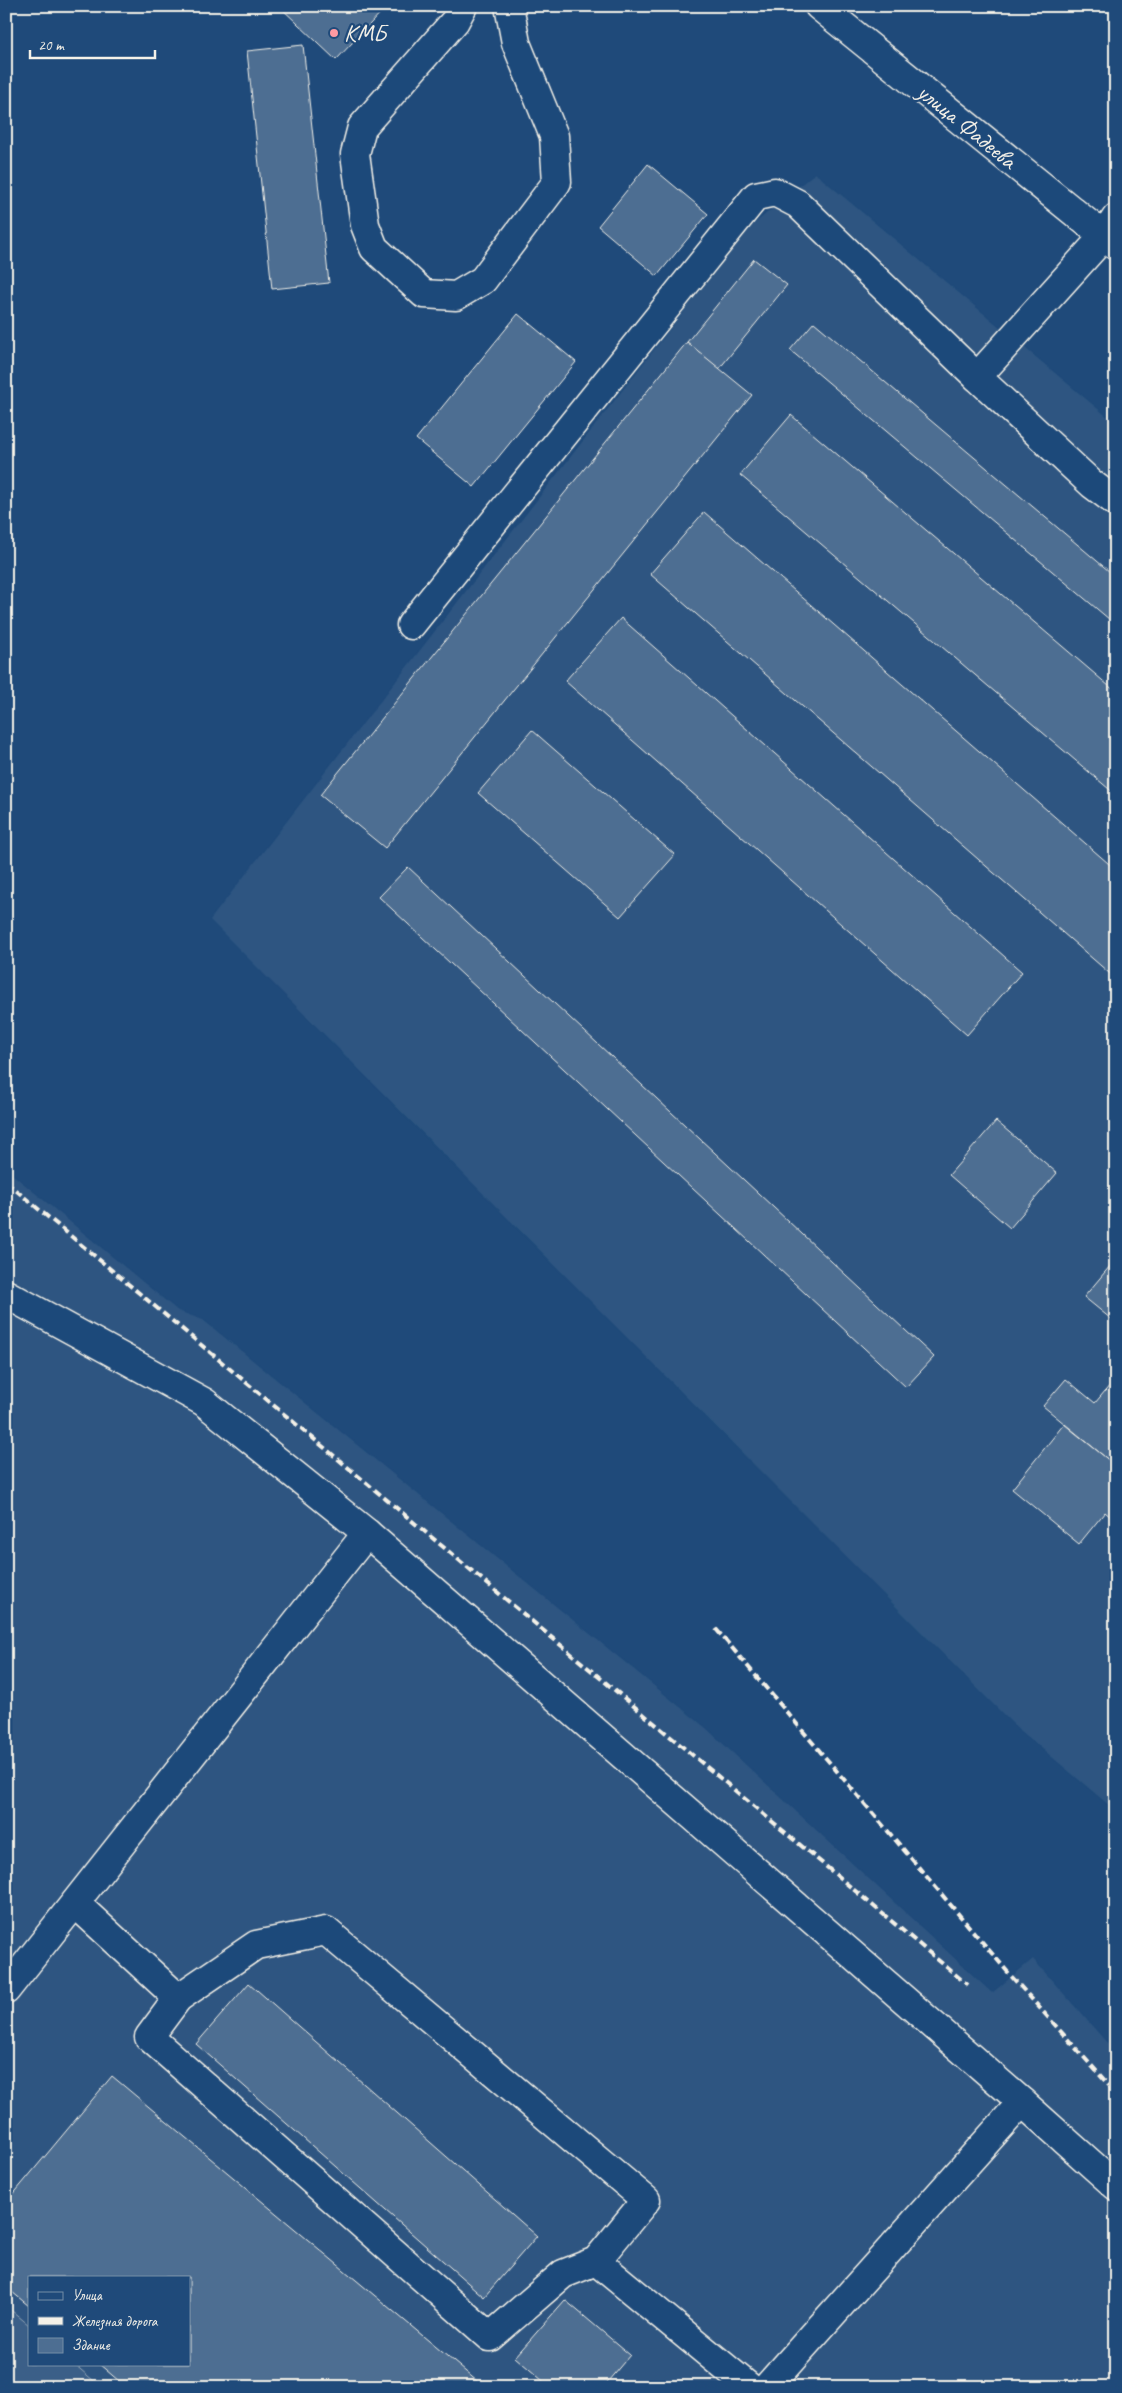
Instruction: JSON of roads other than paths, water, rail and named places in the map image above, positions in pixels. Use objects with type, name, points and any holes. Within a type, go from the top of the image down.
[{"type":"street","points":[[463,6],[455,22],[362,127],[355,154],[365,225],[374,248],[424,294],[456,296],[483,280],[557,182],[554,136],[516,43],[509,6]]},
{"type":"street","name":"улица Фадеева","points":[[819,6],[1112,233]]},
{"type":"street","points":[[411,625],[756,196],[775,192],[798,204],[1092,484],[1116,502]]},
{"type":"street","points":[[977,376],[1112,233]]},
{"type":"street","points":[[6,1294],[204,1402],[367,1533],[1022,2102],[1116,2186]]},
{"type":"street","points":[[6,1990],[76,1904],[367,1533]]},
{"type":"street","points":[[76,1904],[178,1998]]},
{"type":"street","points":[[326,1931],[646,2200],[596,2261],[563,2274],[490,2338],[149,2037],[178,1998],[256,1945],[326,1931]]},
{"type":"street","points":[[766,2387],[1022,2102]]},
{"type":"street","points":[[596,2261],[749,2387]]},
{"type":"railway","points":[[6,1182],[968,1985]]},
{"type":"railway","points":[[716,1629],[1012,1977],[1116,2093]]},
{"type":"place","name":"КМБ","points":[[334,33]]}]
